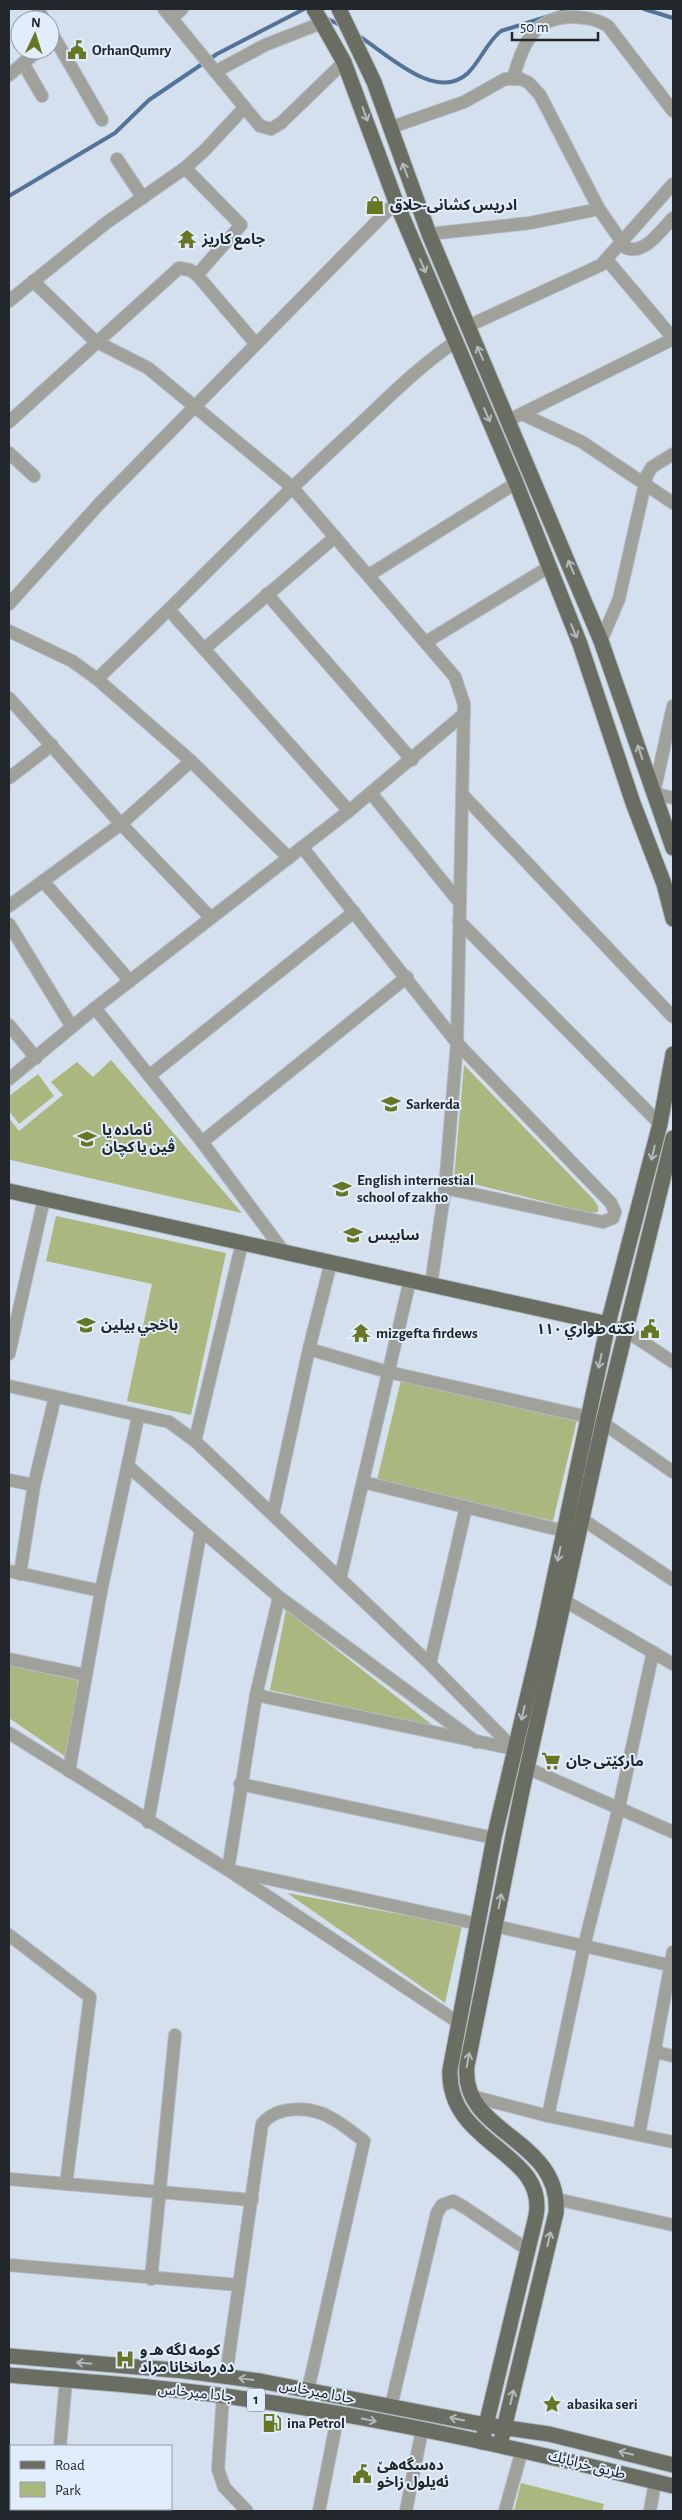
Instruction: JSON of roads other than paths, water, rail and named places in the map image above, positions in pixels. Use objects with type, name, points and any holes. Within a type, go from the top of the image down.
[{"type":"main road","points":[[314,9],[324,22],[344,62],[396,202],[516,483],[580,644],[633,803],[664,884],[673,919]]},
{"type":"main road","points":[[338,9],[374,82],[389,128],[429,234],[468,326],[515,417],[601,641],[673,848]]},
{"type":"main road","points":[[357,94],[374,82]]},
{"type":"main road","points":[[564,605],[582,594]]},
{"type":"main road","points":[[482,2442],[537,2208],[533,2185],[524,2172],[469,2124],[453,2099],[450,2070],[495,1834],[564,1531],[608,1324],[660,1124],[673,1054]]},
{"type":"main road","points":[[500,2445],[556,2213],[556,2199],[551,2178],[541,2163],[485,2114],[471,2096],[467,2081],[467,2066],[517,1813],[603,1423],[673,1138]]},
{"type":"main road","points":[[9,1191],[608,1324]]},
{"type":"main road","points":[[501,1807],[509,1816],[517,1813]]},
{"type":"main road","points":[[495,1834],[504,1828],[508,1829],[513,1836]]},
{"type":"main road","name":"حادا ميرخاس","points":[[9,2356],[226,2376],[575,2440],[673,2464]]},
{"type":"main road","name":"جادا ميرخاس","points":[[9,2375],[223,2396],[338,2414],[500,2445]]},
{"type":"main road","name":"طريق خرابابك","points":[[500,2445],[673,2486]]},
{"type":"street","points":[[182,9],[167,13],[244,108],[260,126],[266,129],[277,127],[344,62]]},
{"type":"street","points":[[513,78],[522,49],[536,29],[548,21],[564,17],[598,20],[608,26],[673,111]]},
{"type":"street","points":[[215,72],[265,45],[324,22]]},
{"type":"street","points":[[60,51],[102,120]]},
{"type":"street","points":[[9,75],[27,60]]},
{"type":"street","points":[[23,63],[42,96]]},
{"type":"street","points":[[389,128],[464,102],[497,82],[513,78],[529,83],[540,95],[599,209],[622,244],[632,250],[644,247],[673,218]]},
{"type":"street","points":[[9,301],[106,223],[184,168],[205,150],[244,108]]},
{"type":"street","points":[[117,158],[143,198]]},
{"type":"street","points":[[184,168],[241,225],[197,275]]},
{"type":"street","points":[[468,326],[586,274],[607,260],[622,244],[642,217],[673,184]]},
{"type":"street","points":[[9,604],[99,504],[396,202]]},
{"type":"street","points":[[429,234],[511,225],[599,209]]},
{"type":"street","points":[[515,417],[673,338],[607,260]]},
{"type":"street","points":[[9,422],[172,271],[185,268],[197,275],[256,344]]},
{"type":"street","points":[[33,281],[95,341],[148,368],[292,487],[426,642],[454,677],[462,695],[464,714],[457,1043],[445,1188],[432,1285]]},
{"type":"street","points":[[97,679],[170,611],[292,487],[413,375],[455,342]]},
{"type":"street","points":[[515,417],[582,442],[673,503]]},
{"type":"street","points":[[9,452],[34,476]]},
{"type":"street","points":[[601,641],[619,599],[644,484],[652,467],[673,454]]},
{"type":"street","points":[[369,575],[516,483]]},
{"type":"street","points":[[204,649],[336,537]]},
{"type":"street","points":[[426,642],[549,567]]},
{"type":"street","points":[[267,594],[412,760]]},
{"type":"street","points":[[170,611],[349,811]]},
{"type":"street","points":[[9,631],[72,661],[97,679],[191,761],[289,858]]},
{"type":"street","points":[[9,698],[121,824],[211,918]]},
{"type":"street","points":[[673,706],[654,793],[673,798]]},
{"type":"street","points":[[9,1079],[95,1008],[349,811],[412,760],[464,714]]},
{"type":"street","points":[[9,778],[52,745]]},
{"type":"street","points":[[9,906],[121,824],[191,761]]},
{"type":"street","points":[[371,793],[460,903]]},
{"type":"street","points":[[462,794],[673,1017]]},
{"type":"street","points":[[302,847],[407,977],[457,1043],[612,1203],[615,1212],[612,1218],[603,1222],[445,1188]]},
{"type":"street","points":[[43,881],[130,981]]},
{"type":"street","points":[[149,1076],[354,912]]},
{"type":"street","points":[[460,922],[660,1124]]},
{"type":"street","points":[[9,924],[72,1027]]},
{"type":"street","points":[[202,1142],[407,977]]},
{"type":"street","points":[[95,1008],[202,1142],[284,1252]]},
{"type":"street","points":[[9,1025],[36,1058]]},
{"type":"street","points":[[9,1354],[44,1199]]},
{"type":"street","points":[[195,1440],[242,1243]]},
{"type":"street","points":[[273,1514],[309,1349],[331,1262]]},
{"type":"street","points":[[340,1579],[410,1280]]},
{"type":"street","points":[[608,1324],[626,1331],[673,1362]]},
{"type":"street","points":[[309,1349],[388,1372],[588,1417]]},
{"type":"street","points":[[9,1386],[168,1422],[195,1440],[430,1664],[514,1749]]},
{"type":"street","points":[[55,1397],[14,1572],[101,1591]]},
{"type":"street","points":[[69,1771],[101,1591],[138,1416]]},
{"type":"street","points":[[603,1423],[673,1472]]},
{"type":"street","points":[[128,1466],[279,1597],[476,1742]]},
{"type":"street","points":[[9,1480],[34,1485]]},
{"type":"street","points":[[363,1482],[564,1531]]},
{"type":"street","points":[[430,1664],[466,1507]]},
{"type":"street","points":[[582,1519],[673,1580]]},
{"type":"street","points":[[148,1822],[201,1530]]},
{"type":"street","points":[[228,1870],[240,1784],[256,1695],[279,1597]]},
{"type":"street","points":[[565,1600],[673,1664]]},
{"type":"street","points":[[548,2116],[584,1946],[619,1807],[653,1652]]},
{"type":"street","points":[[9,1659],[86,1675]]},
{"type":"street","points":[[256,1695],[514,1749]]},
{"type":"street","points":[[9,1733],[148,1822],[228,1870],[459,2023]]},
{"type":"street","points":[[527,1768],[673,1832]]},
{"type":"street","points":[[240,1784],[495,1834]]},
{"type":"street","points":[[228,1870],[478,1924]]},
{"type":"street","points":[[495,1926],[584,1946],[672,1961],[639,2134]]},
{"type":"street","points":[[9,1935],[90,1997],[66,2184]]},
{"type":"street","points":[[151,2279],[175,2035]]},
{"type":"street","points":[[656,2052],[673,2056]]},
{"type":"street","points":[[471,2096],[548,2116],[673,2142]]},
{"type":"street","points":[[226,2376],[252,2200],[258,2136],[262,2124],[268,2116],[287,2110],[312,2111],[330,2117],[364,2141],[308,2390]]},
{"type":"street","points":[[9,2179],[252,2200]]},
{"type":"street","points":[[556,2199],[673,2225]]},
{"type":"street","points":[[391,2406],[437,2214],[442,2205],[453,2202],[464,2207],[528,2250]]},
{"type":"street","points":[[9,2265],[239,2286]]},
{"type":"street","points":[[60,2445],[66,2380]]},
{"type":"street","points":[[223,2396],[218,2469],[224,2487],[247,2511]]},
{"type":"street","points":[[319,2511],[338,2414]]},
{"type":"street","points":[[406,2511],[422,2430]]},
{"type":"street","points":[[506,2511],[522,2450]]},
{"type":"street","points":[[650,2511],[655,2482]]},
{"type":"waterway","points":[[9,196],[115,133],[149,100],[217,54],[304,9]]},
{"type":"waterway","points":[[357,35],[411,72],[426,79],[441,82],[455,81],[468,73],[492,40],[501,31],[571,9]]},
{"type":"waterway","points":[[644,9],[673,18]]},
{"type":"waterway","points":[[326,18],[340,25]]},
{"type":"place","name":"OrhanQumry","points":[[77,50]]},
{"type":"place","name":"ادريس كشانى-حلاق","points":[[375,205]]},
{"type":"place","name":"جامع كاريز","points":[[187,239]]},
{"type":"place","name":"Sarkerda","points":[[391,1104]]},
{"type":"place","name":"ئاماده یا ڤین یا کچان","points":[[87,1139]]},
{"type":"place","name":"English internestial school of zakho","points":[[342,1189]]},
{"type":"place","name":"سابيس","points":[[353,1235]]},
{"type":"place","name":"باخجي بيلين","points":[[86,1325]]},
{"type":"place","name":"نكته طواري ١١٠","points":[[650,1329]]},
{"type":"place","name":"mizgefta firdews","points":[[361,1333]]},
{"type":"place","name":"مارکێتی جان","points":[[551,1761]]},
{"type":"place","name":"كومه لگه هـ و ده رمانخانا مراد","points":[[125,2359]]},
{"type":"place","name":"abasika seri","points":[[552,2404]]},
{"type":"place","name":"ina Petrol","points":[[272,2423]]},
{"type":"place","name":"ده‌سگه‌هێ ئه‌يلول زاخو","points":[[362,2474]]}]
